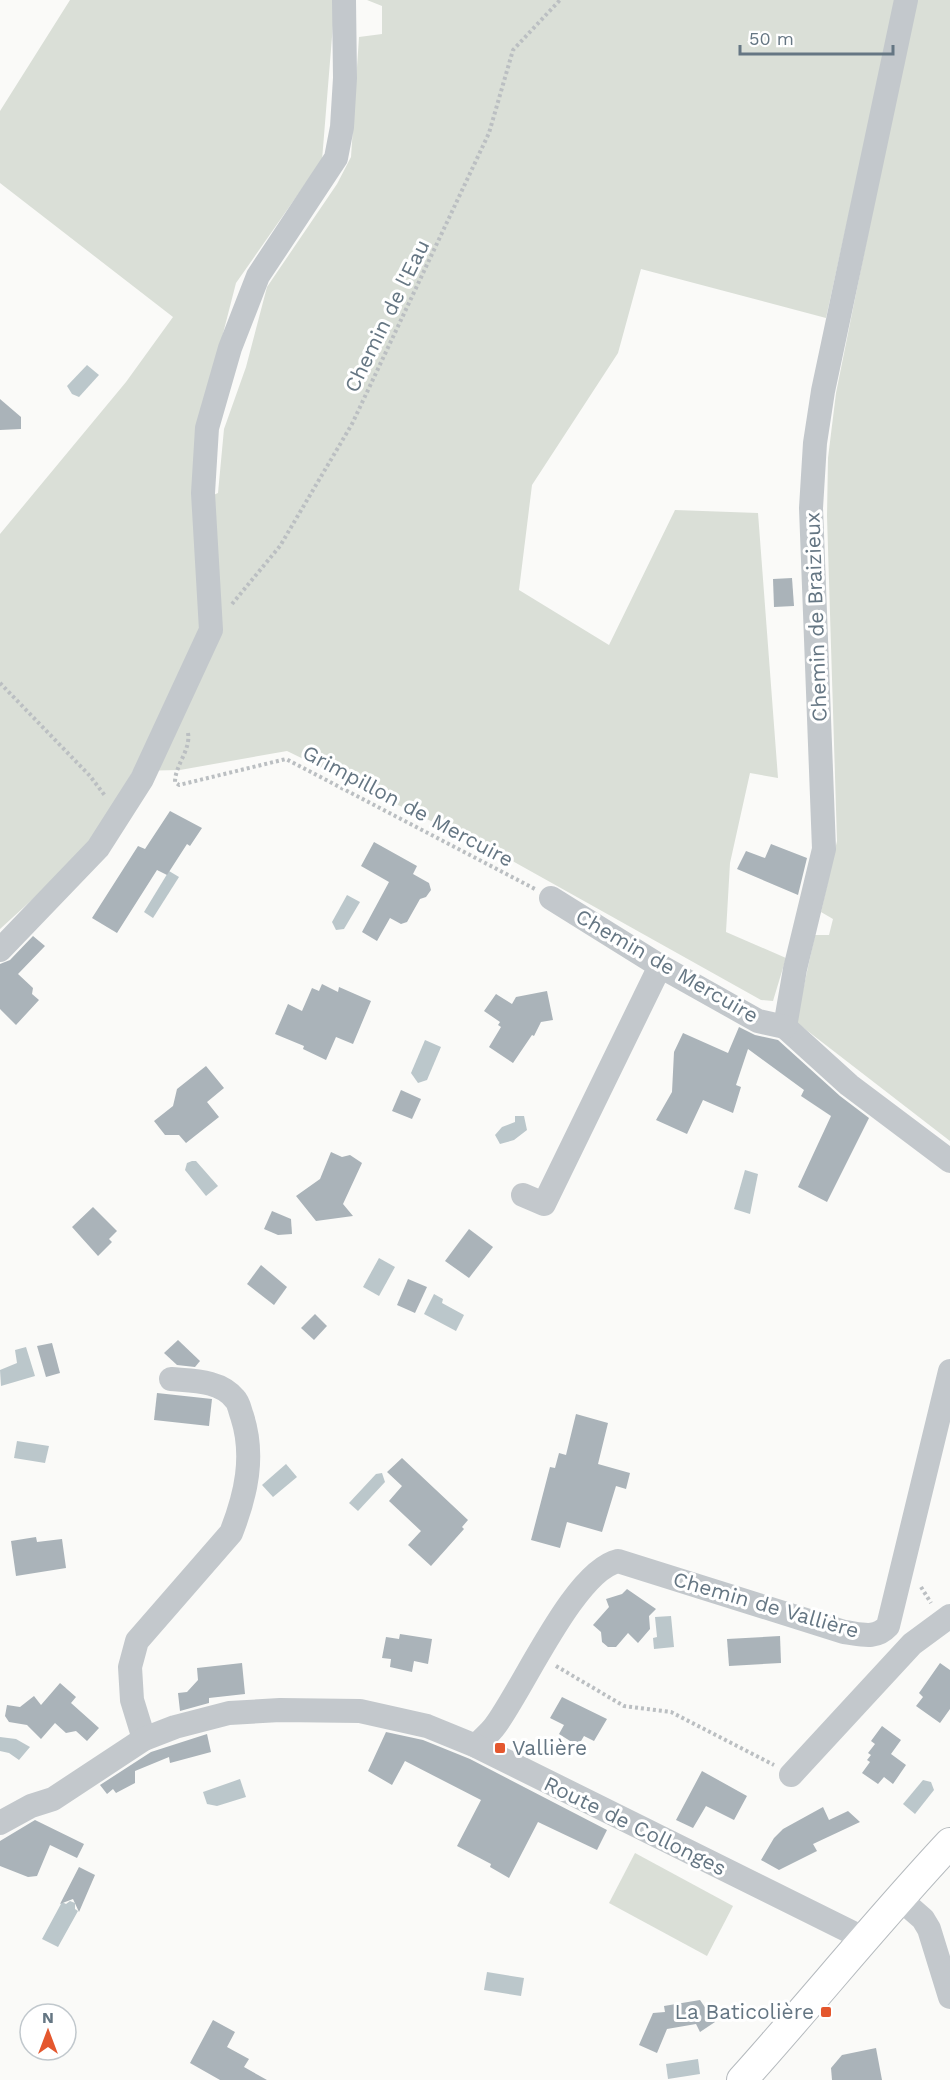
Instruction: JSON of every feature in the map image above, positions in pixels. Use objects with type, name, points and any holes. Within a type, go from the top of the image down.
[{"type":"main road","points":[[742,2080],[899,1898],[950,1843]]},
{"type":"street","points":[[0,950],[98,848],[142,779],[211,630],[203,493],[207,428],[230,348],[258,276],[336,158],[342,127],[345,78],[344,0]]},
{"type":"street","name":"Chemin de Braizieux","points":[[785,1027],[795,969],[824,849],[811,508],[815,443],[828,368],[906,0]]},
{"type":"street","name":"Chemin de Mercuire","points":[[551,898],[660,966],[758,1021],[785,1027]]},
{"type":"street","points":[[523,1195],[544,1204],[660,966]]},
{"type":"street","points":[[785,1027],[849,1085],[950,1161]]},
{"type":"street","name":"Chemin de Vallière","points":[[476,1746],[495,1726],[574,1598],[606,1564],[618,1561],[844,1632],[872,1636],[881,1634],[888,1626],[950,1371]]},
{"type":"street","points":[[144,1739],[132,1700],[129,1667],[137,1641],[231,1533],[240,1511],[250,1465],[246,1429],[236,1399],[220,1388],[205,1382],[171,1379]]},
{"type":"street","points":[[790,1775],[912,1644],[950,1616]]},
{"type":"street","name":"Route de Collonges","points":[[0,1823],[31,1806],[53,1799],[144,1739],[175,1727],[229,1713],[280,1710],[360,1711],[427,1726],[476,1746],[864,1939]]},
{"type":"street","points":[[899,1898],[923,1919],[929,1929],[950,1997]]},
{"type":"path","name":"Chemin de l'Eau","points":[[211,630],[280,546],[352,424],[489,133],[513,50],[560,0]]},
{"type":"path","points":[[0,683],[90,776],[105,796],[114,799]]},
{"type":"path","name":"Grimpillon de Mercuire","points":[[186,723],[189,740],[175,775],[175,782],[179,785],[286,759],[551,898]]},
{"type":"path","points":[[537,1655],[624,1706],[671,1712],[790,1775]]},
{"type":"shaded area","points":[[70,0],[335,0],[322,160],[236,283],[199,427],[195,503],[218,493],[224,429],[246,367],[267,287],[337,184],[351,157],[359,37],[382,34],[382,6],[367,0],[896,0],[826,318],[641,269],[618,353],[532,485],[519,590],[609,645],[675,510],[758,513],[778,778],[750,773],[730,863],[726,932],[786,958],[773,1001],[761,1000],[507,858],[287,751],[180,770],[133,771],[92,845],[0,929],[0,534],[126,382],[173,317],[0,183],[0,111]]},
{"type":"shaded area","points":[[915,0],[950,0],[950,1141],[796,1022],[815,935],[829,935],[833,919],[821,912],[837,841],[827,516],[828,458],[836,393]]},
{"type":"shaded area","points":[[87,365],[99,375],[79,397],[72,394],[67,386]]},
{"type":"shaded area","points":[[169,871],[179,877],[153,918],[144,912]]},
{"type":"shaded area","points":[[347,895],[360,902],[344,929],[336,930],[332,922]]},
{"type":"shaded area","points":[[425,1040],[441,1047],[427,1080],[418,1083],[411,1073]]},
{"type":"shaded area","points":[[515,1116],[524,1116],[527,1130],[514,1140],[500,1144],[495,1135],[502,1127],[515,1122]]},
{"type":"shaded area","points":[[196,1161],[218,1186],[206,1196],[185,1170],[187,1163]]},
{"type":"shaded area","points":[[745,1170],[758,1174],[750,1214],[734,1209]]},
{"type":"shaded area","points":[[379,1258],[395,1267],[379,1296],[363,1287]]},
{"type":"shaded area","points":[[434,1294],[443,1299],[442,1303],[464,1315],[456,1331],[424,1314]]},
{"type":"shaded area","points":[[26,1347],[35,1376],[1,1386],[0,1370],[17,1363],[15,1350]]},
{"type":"shaded area","points":[[17,1441],[49,1446],[45,1463],[14,1458]]},
{"type":"shaded area","points":[[286,1464],[297,1477],[273,1497],[262,1485]]},
{"type":"shaded area","points":[[382,1473],[385,1482],[358,1511],[349,1503],[376,1474]]},
{"type":"shaded area","points":[[671,1616],[674,1647],[654,1649],[653,1638],[657,1637],[655,1617]]},
{"type":"shaded area","points":[[0,1737],[16,1739],[30,1747],[19,1760],[9,1753],[0,1751]]},
{"type":"shaded area","points":[[240,1779],[246,1797],[217,1806],[207,1804],[203,1792]]},
{"type":"shaded area","points":[[923,1780],[931,1782],[934,1790],[915,1814],[903,1804]]},
{"type":"shaded area","points":[[635,1853],[733,1906],[707,1956],[609,1903]]},
{"type":"shaded area","points":[[70,1901],[75,1903],[75,1909],[78,1911],[58,1947],[42,1939],[62,1902],[66,1904]]},
{"type":"shaded area","points":[[487,1972],[524,1978],[521,1996],[484,1990]]},
{"type":"shaded area","points":[[698,2059],[700,2074],[668,2079],[666,2064]]},
{"type":"building","points":[[0,399],[21,417],[21,429],[0,430]]},
{"type":"building","points":[[792,578],[794,606],[774,607],[773,579]]},
{"type":"building","points":[[170,811],[202,828],[190,846],[187,844],[167,875],[157,870],[117,933],[92,918],[138,846],[145,849]]},
{"type":"building","points":[[374,842],[417,866],[413,874],[429,883],[431,890],[426,897],[420,899],[407,922],[401,924],[390,918],[377,941],[362,932],[389,882],[361,866]]},
{"type":"building","points":[[771,844],[807,858],[798,895],[737,869],[746,851],[765,858]]},
{"type":"building","points":[[33,936],[45,946],[18,974],[33,988],[32,994],[39,1000],[16,1025],[0,1009],[0,964],[10,960]]},
{"type":"building","points":[[322,984],[338,992],[339,987],[371,1001],[353,1044],[336,1037],[326,1060],[303,1049],[304,1046],[275,1034],[288,1004],[302,1011],[312,988],[319,991]]},
{"type":"building","points":[[547,991],[553,1020],[541,1022],[534,1036],[532,1035],[513,1063],[489,1047],[501,1027],[498,1025],[500,1022],[484,1011],[496,994],[512,1004],[516,997]]},
{"type":"building","points":[[739,1027],[755,1035],[778,1040],[840,1096],[869,1118],[827,1202],[798,1187],[831,1116],[801,1096],[804,1090],[748,1049],[736,1085],[741,1087],[733,1113],[703,1100],[687,1134],[656,1120],[672,1092],[674,1052],[683,1033],[728,1053]]},
{"type":"building","points":[[206,1066],[224,1088],[207,1102],[219,1117],[186,1143],[179,1135],[165,1135],[154,1121],[173,1106],[177,1089]]},
{"type":"building","points":[[401,1090],[421,1099],[412,1119],[392,1111]]},
{"type":"building","points":[[331,1152],[342,1157],[350,1155],[362,1163],[343,1204],[353,1216],[316,1221],[296,1196],[320,1179]]},
{"type":"building","points":[[93,1207],[117,1231],[109,1239],[112,1242],[98,1256],[72,1227]]},
{"type":"building","points":[[272,1211],[291,1219],[292,1234],[278,1235],[264,1229]]},
{"type":"building","points":[[469,1229],[493,1247],[469,1278],[445,1261]]},
{"type":"building","points":[[261,1265],[287,1287],[274,1305],[247,1284]]},
{"type":"building","points":[[408,1279],[427,1287],[415,1313],[397,1305]]},
{"type":"building","points":[[315,1314],[327,1326],[314,1340],[301,1328]]},
{"type":"building","points":[[178,1340],[200,1361],[195,1367],[177,1365],[164,1353]]},
{"type":"building","points":[[52,1343],[60,1373],[46,1377],[37,1346]]},
{"type":"building","points":[[157,1393],[212,1399],[209,1426],[154,1420]]},
{"type":"building","points":[[576,1414],[608,1423],[598,1464],[630,1473],[626,1489],[616,1486],[602,1532],[567,1522],[560,1548],[531,1540],[550,1467],[555,1468],[559,1453],[566,1455]]},
{"type":"building","points":[[402,1458],[468,1520],[462,1527],[464,1529],[431,1566],[408,1545],[421,1531],[389,1501],[402,1486],[387,1472]]},
{"type":"building","points":[[36,1537],[37,1542],[62,1539],[66,1568],[16,1576],[11,1541]]},
{"type":"building","points":[[627,1589],[656,1609],[649,1616],[650,1629],[638,1643],[628,1633],[616,1647],[608,1647],[602,1642],[601,1632],[593,1625],[609,1607],[606,1599],[622,1594]]},
{"type":"building","points":[[400,1634],[432,1639],[428,1664],[414,1661],[412,1672],[390,1667],[391,1659],[382,1658],[386,1637],[399,1639]]},
{"type":"building","points":[[780,1636],[781,1663],[729,1666],[727,1639]]},
{"type":"building","points":[[242,1663],[245,1694],[209,1698],[209,1703],[180,1711],[178,1693],[187,1692],[198,1680],[197,1668]]},
{"type":"building","points":[[940,1663],[950,1670],[950,1709],[940,1723],[916,1706],[923,1697],[919,1693]]},
{"type":"building","points":[[60,1683],[76,1697],[71,1703],[99,1728],[87,1741],[76,1731],[66,1733],[55,1723],[41,1739],[27,1725],[9,1722],[5,1716],[7,1705],[20,1707],[34,1696],[41,1705]]},
{"type":"building","points":[[562,1697],[607,1719],[594,1741],[584,1736],[578,1746],[559,1734],[564,1725],[550,1718]]},
{"type":"building","points":[[882,1726],[901,1740],[891,1754],[906,1765],[893,1784],[884,1777],[878,1784],[862,1773],[870,1762],[867,1760],[871,1755],[868,1753],[875,1744],[871,1741]]},
{"type":"building","points":[[386,1732],[423,1740],[470,1759],[607,1830],[597,1850],[538,1822],[509,1878],[490,1867],[491,1864],[457,1846],[481,1800],[405,1761],[392,1785],[368,1771]]},
{"type":"building","points":[[207,1734],[211,1752],[170,1763],[169,1757],[135,1771],[135,1783],[116,1793],[113,1789],[107,1794],[100,1785],[151,1752]]},
{"type":"building","points":[[702,1771],[747,1796],[734,1820],[706,1806],[693,1828],[676,1820]]},
{"type":"building","points":[[823,1807],[829,1820],[848,1811],[860,1822],[813,1844],[817,1851],[779,1870],[761,1860],[774,1838],[783,1829]]},
{"type":"building","points":[[35,1820],[84,1844],[77,1858],[50,1845],[37,1876],[28,1877],[0,1866],[0,1841]]},
{"type":"building","points":[[79,1867],[95,1875],[79,1912],[73,1899],[60,1904]]},
{"type":"building","points":[[700,2000],[715,2022],[700,2032],[696,2024],[667,2029],[657,2053],[639,2045],[653,2013],[665,2012],[664,2006]]},
{"type":"building","points":[[213,2020],[235,2032],[227,2047],[249,2059],[244,2067],[267,2080],[220,2080],[190,2063]]},
{"type":"building","points":[[876,2048],[882,2080],[832,2080],[831,2068],[842,2055]]},
{"type":"place","name":"Vallière","points":[[500,1748]]},
{"type":"place","name":"La Baticolière","points":[[826,2012]]}]
